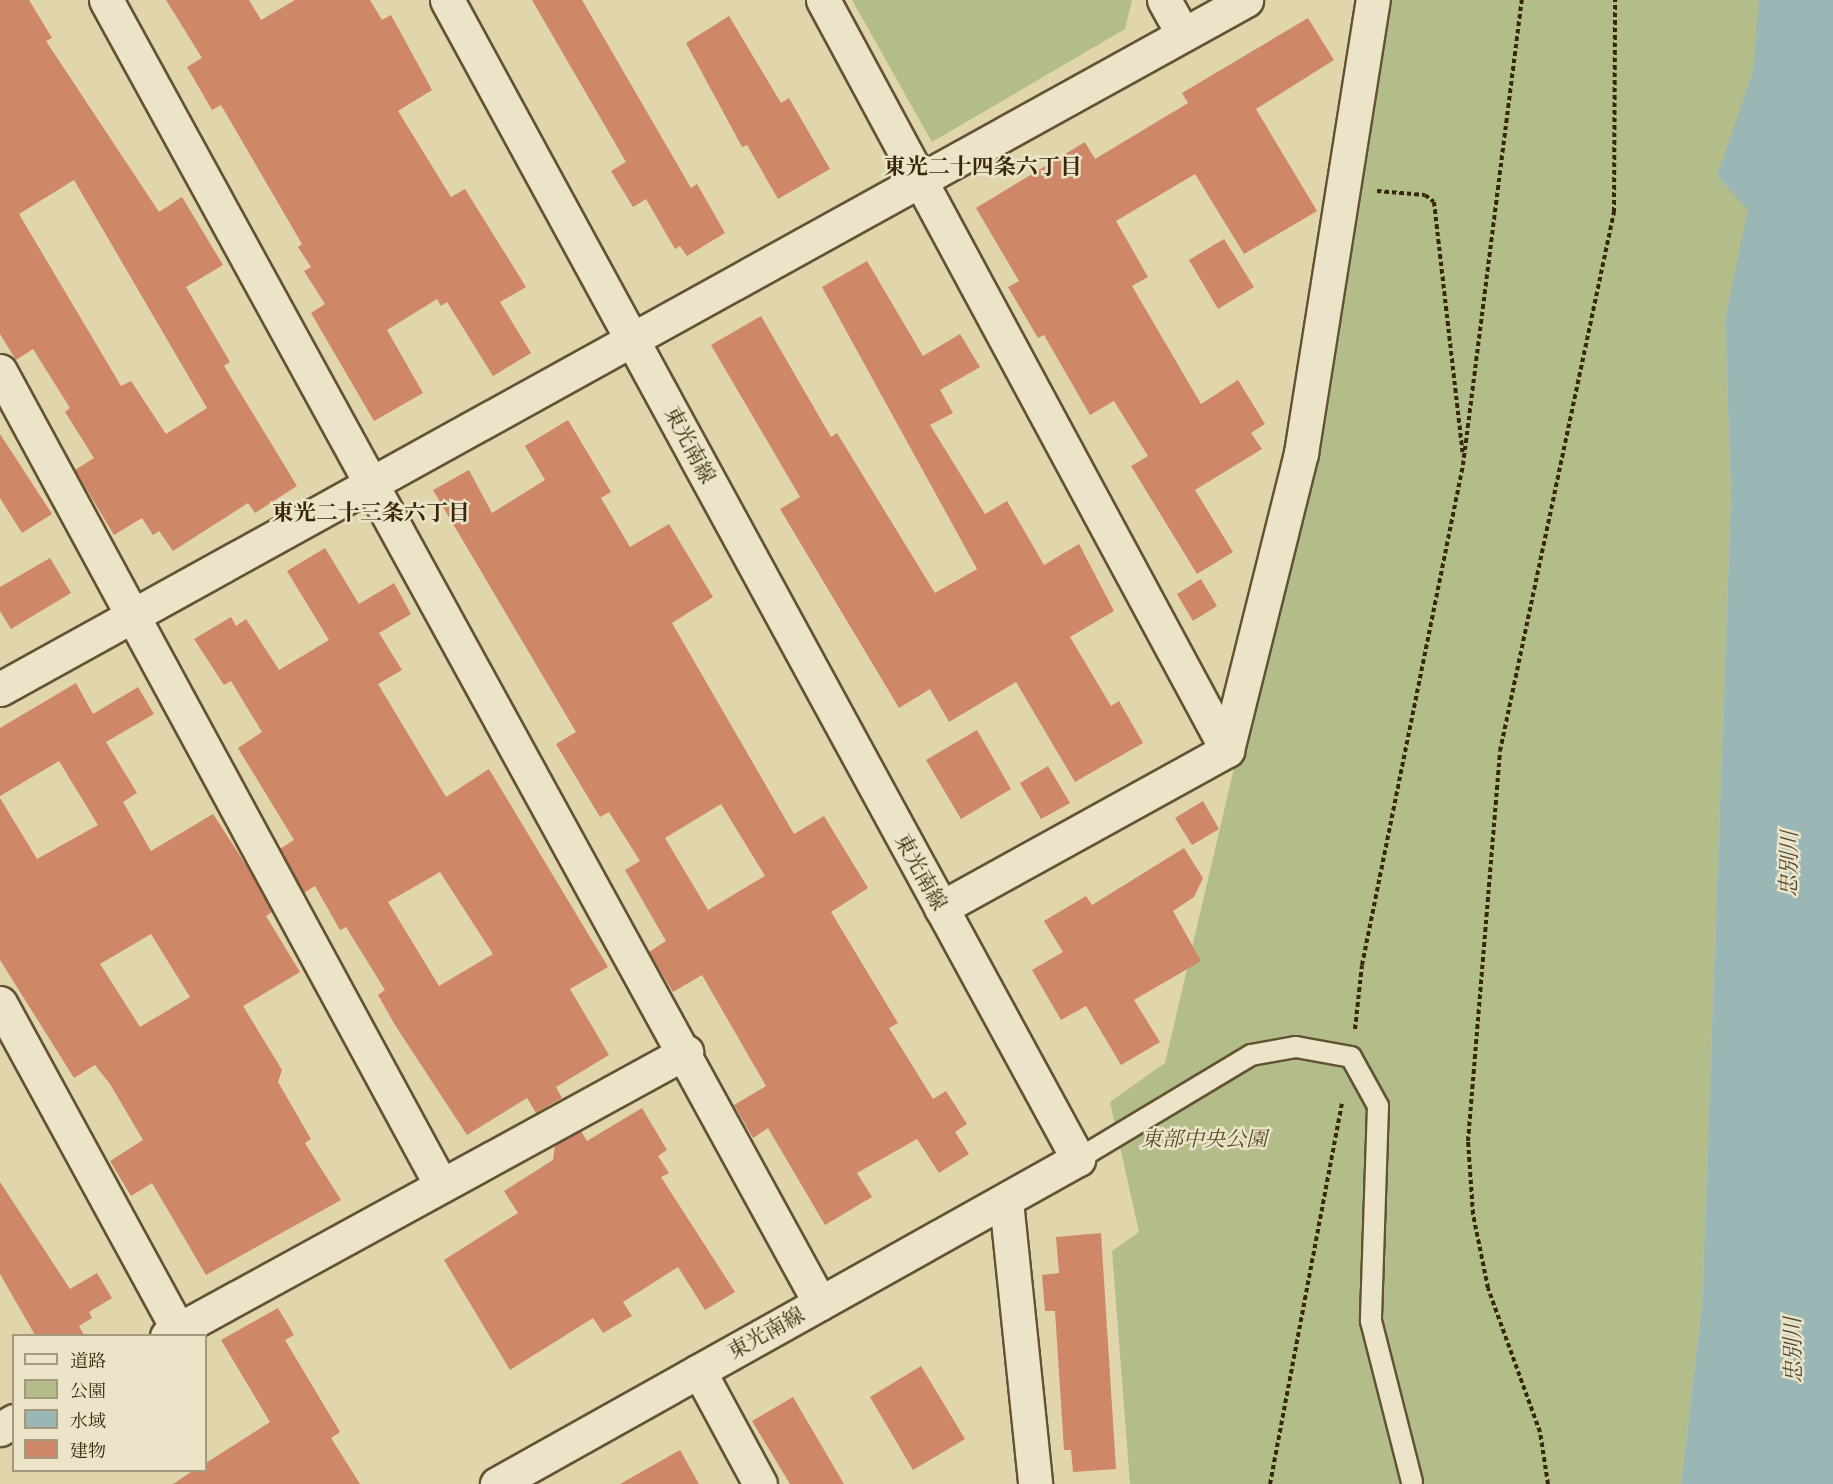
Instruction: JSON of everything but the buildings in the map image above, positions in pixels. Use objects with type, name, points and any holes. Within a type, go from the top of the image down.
[{"type":"street","points":[[106,0],[369,483],[686,1052],[820,1303]]},
{"type":"street","name":"東光南線","points":[[447,0],[1078,1159],[497,1484]]},
{"type":"street","points":[[824,0],[924,180],[1227,750]]},
{"type":"street","points":[[1164,0],[1182,33]]},
{"type":"street","points":[[0,689],[369,483],[924,180],[1182,33],[1246,0]]},
{"type":"street","points":[[941,908],[1227,750],[1301,453],[1346,189],[1373,0]]},
{"type":"street","points":[[0,371],[441,1185]]},
{"type":"street","points":[[0,1003],[173,1332],[686,1052]]},
{"type":"street","points":[[1006,1201],[1035,1484]]},
{"type":"street","points":[[699,1371],[760,1484]]},
{"type":"lane","points":[[1078,1159],[1251,1055],[1296,1047],[1351,1057],[1362,1069],[1378,1106],[1371,1321],[1412,1482]]},
{"type":"path","points":[[1270,1484],[1351,1057],[1362,966],[1463,465],[1522,0]]},
{"type":"path","points":[[1548,1484],[1540,1432],[1488,1288],[1473,1214],[1468,1142],[1500,751],[1614,212],[1615,0]]},
{"type":"path","points":[[1346,189],[1425,195],[1434,202],[1463,465]]},
{"type":"green space","points":[[852,0],[1132,0],[1125,29],[932,142]]},
{"type":"green space","name":"東部中央公園","points":[[1375,0],[1800,0],[1725,319],[1731,495],[1702,1305],[1681,1484],[1130,1484],[1112,1251],[1139,1232],[1110,1102],[1165,1063],[1328,367]]},
{"type":"water","name":"忠別川","points":[[1759,0],[1833,0],[1833,1484],[1681,1484],[1702,1305],[1731,495],[1725,319],[1748,210],[1717,176],[1753,71]]},
{"type":"district","name":"東光二十四条六丁目","points":[[983,168]]},
{"type":"district","name":"東光二十三条六丁目","points":[[371,514]]}]
